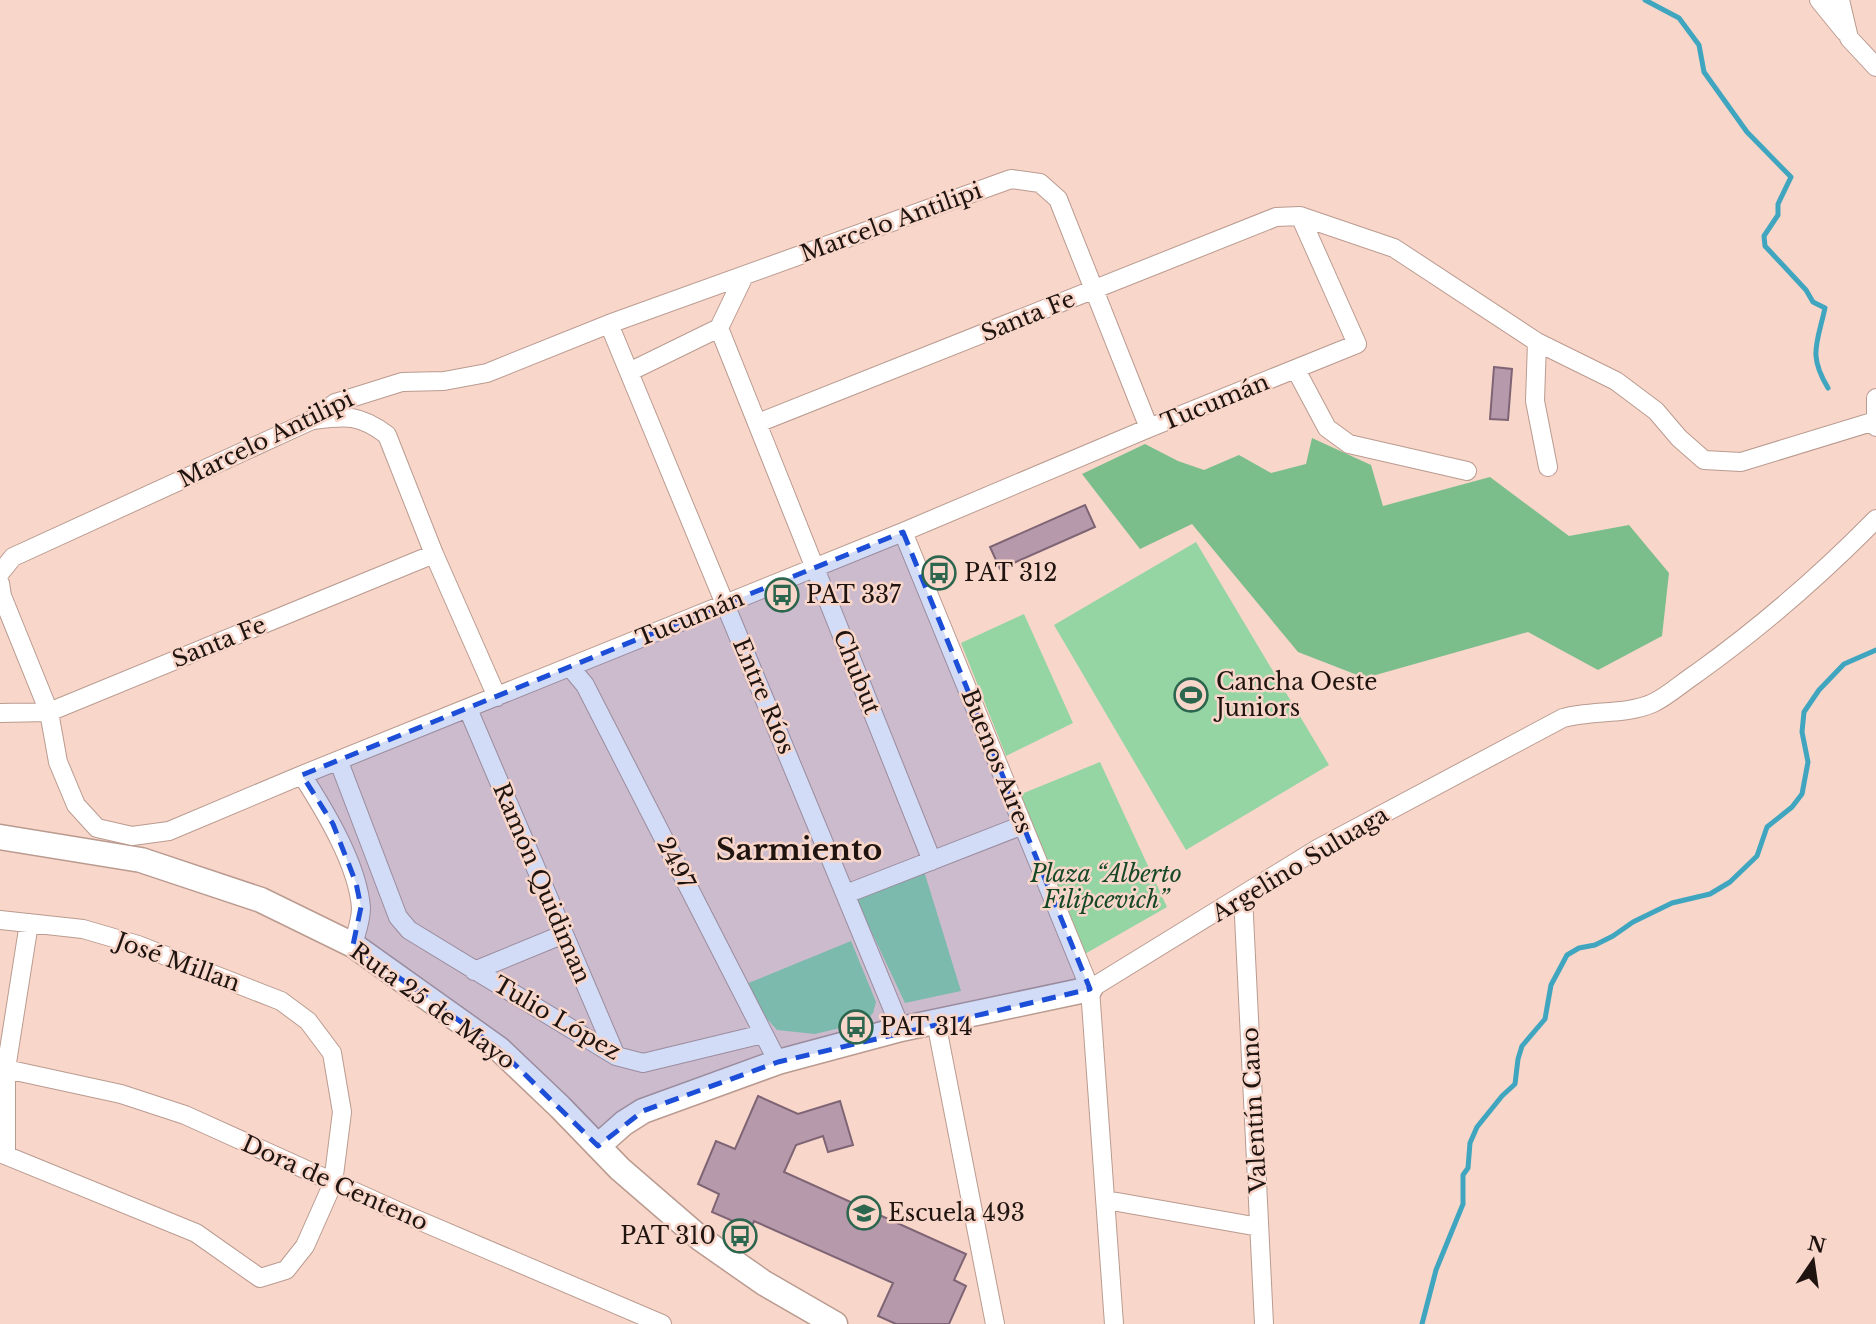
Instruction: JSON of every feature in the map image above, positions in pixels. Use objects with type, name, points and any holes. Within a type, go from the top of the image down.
[{"type":"main road","name":"Ruta 25 de Mayo","points":[[0,837],[141,860],[261,900],[353,945],[499,1049],[620,1169],[701,1238],[764,1283],[835,1324]]},
{"type":"main road","name":"Argelino Suluaga","points":[[598,1146],[624,1123],[643,1111],[778,1062],[901,1029],[1090,989]]},
{"type":"street","points":[[1819,0],[1876,68]]},
{"type":"street","points":[[1840,0],[1849,38]]},
{"type":"street","name":"Marcelo Antilipi","points":[[0,573],[13,558],[310,421],[335,403],[402,382],[444,381],[487,373],[609,324],[1011,179],[1040,183],[1058,199],[1094,289]]},
{"type":"street","points":[[1300,216],[1394,248],[1537,342],[1616,381],[1656,411],[1679,438],[1704,460],[1741,462],[1875,424],[1876,398]]},
{"type":"street","name":"Santa Fe","points":[[758,424],[1276,217],[1300,216]]},
{"type":"street","name":"Tucumán","points":[[49,712],[58,762],[76,804],[97,828],[132,836],[169,831],[1357,344],[1300,216]]},
{"type":"street","points":[[629,372],[719,327],[744,276]]},
{"type":"street","points":[[1094,289],[1149,428]]},
{"type":"street","name":"Entre Ríos","points":[[609,324],[901,1029]]},
{"type":"street","name":"Chubut","points":[[719,327],[932,861]]},
{"type":"street","points":[[1537,342],[1535,401],[1548,467]]},
{"type":"street","points":[[1296,370],[1327,428],[1349,444],[1467,471]]},
{"type":"street","points":[[310,421],[350,416],[371,424],[387,435],[434,554],[498,697]]},
{"type":"street","name":"Argelino Suluaga","points":[[1090,989],[1319,848],[1563,718],[1580,713],[1639,708],[1655,702],[1724,654],[1835,561],[1876,519]]},
{"type":"street","name":"Buenos Aires","points":[[903,532],[1090,989],[1114,1324]]},
{"type":"street","name":"Santa Fe","points":[[0,713],[49,712],[434,554]]},
{"type":"street","points":[[0,583],[2,596],[49,712]]},
{"type":"street","name":"2497","points":[[570,667],[585,685],[778,1062]]},
{"type":"street","name":"Ramón Quidiman","points":[[468,709],[616,1056]]},
{"type":"street","name":"Tulio López","points":[[339,762],[398,917],[409,930],[616,1056],[643,1063],[763,1034]]},
{"type":"street","points":[[302,775],[333,824],[356,883],[361,907],[353,945]]},
{"type":"street","points":[[846,894],[1023,825]]},
{"type":"street","name":"Valentín Cano","points":[[1243,896],[1264,1324]]},
{"type":"street","name":"José Millan","points":[[0,920],[83,929],[138,945],[281,1001],[308,1021],[332,1053],[342,1112],[333,1183]]},
{"type":"street","points":[[29,923],[6,1069],[3,1154],[196,1233],[260,1278],[286,1270],[305,1246],[333,1183]]},
{"type":"street","name":"Tulio López","points":[[474,971],[564,934]]},
{"type":"street","points":[[936,1022],[995,1324]]},
{"type":"street","name":"Dora de Centeno","points":[[6,1069],[121,1094],[185,1115],[333,1183],[659,1323]]},
{"type":"street","points":[[1106,1200],[1259,1227]]},
{"type":"highlighted area","points":[[903,532],[1090,989],[778,1062],[643,1111],[598,1146],[499,1049],[353,945],[361,907],[356,883],[333,824],[302,775]]},
{"type":"green space","points":[[1312,438],[1371,465],[1383,506],[1490,477],[1569,536],[1629,525],[1669,573],[1662,636],[1598,670],[1528,632],[1365,678],[1298,652],[1192,524],[1140,549],[1082,474],[1145,444],[1178,461],[1204,470],[1239,455],[1271,473],[1306,464]]},
{"type":"green space","name":"Cancha Oeste Juniors","points":[[1196,542],[1329,765],[1186,850],[1054,625]]},
{"type":"green space","points":[[1024,614],[1073,723],[1006,756],[961,643]]},
{"type":"green space","name":"Plaza “Alberto Filipcevich”","points":[[1100,762],[1167,907],[1083,955],[1019,795]]},
{"type":"green space","points":[[924,871],[961,991],[905,1003],[855,897]]},
{"type":"green space","points":[[851,941],[876,1002],[873,1013],[865,1022],[815,1034],[777,1030],[753,1003],[746,984]]},
{"type":"building","points":[[1494,367],[1512,369],[1508,420],[1490,419]]},
{"type":"building","points":[[1085,505],[1095,527],[1000,569],[990,547]]},
{"type":"building","points":[[758,1096],[798,1114],[840,1101],[853,1145],[828,1152],[823,1136],[796,1145],[784,1172],[966,1254],[954,1280],[966,1286],[949,1324],[896,1324],[878,1316],[893,1283],[754,1221],[751,1229],[712,1212],[719,1194],[698,1184],[716,1141],[735,1149]]},
{"type":"waterway","points":[[1645,0],[1679,18],[1699,45],[1704,72],[1747,132],[1791,177],[1778,204],[1778,215],[1764,236],[1765,246],[1806,290],[1813,302],[1825,308],[1817,340],[1816,358],[1828,388]]},
{"type":"waterway","points":[[1422,1324],[1436,1270],[1463,1204],[1463,1175],[1468,1168],[1470,1143],[1477,1127],[1515,1084],[1522,1046],[1545,1019],[1551,985],[1567,955],[1579,948],[1595,945],[1672,903],[1710,894],[1730,882],[1757,856],[1767,827],[1792,807],[1802,794],[1808,762],[1802,732],[1804,712],[1819,690],[1844,664],[1876,650]]},
{"type":"place","name":"PAT 312","points":[[939,573]]},
{"type":"place","name":"PAT 337","points":[[782,595]]},
{"type":"place","name":"Cancha Oeste Juniors","points":[[1191,695]]},
{"type":"place","name":"PAT 314","points":[[856,1027]]},
{"type":"place","name":"Escuela 493","points":[[864,1213]]},
{"type":"place","name":"PAT 310","points":[[740,1236]]},
{"type":"district","name":"Sarmiento","points":[[799,849]]}]
